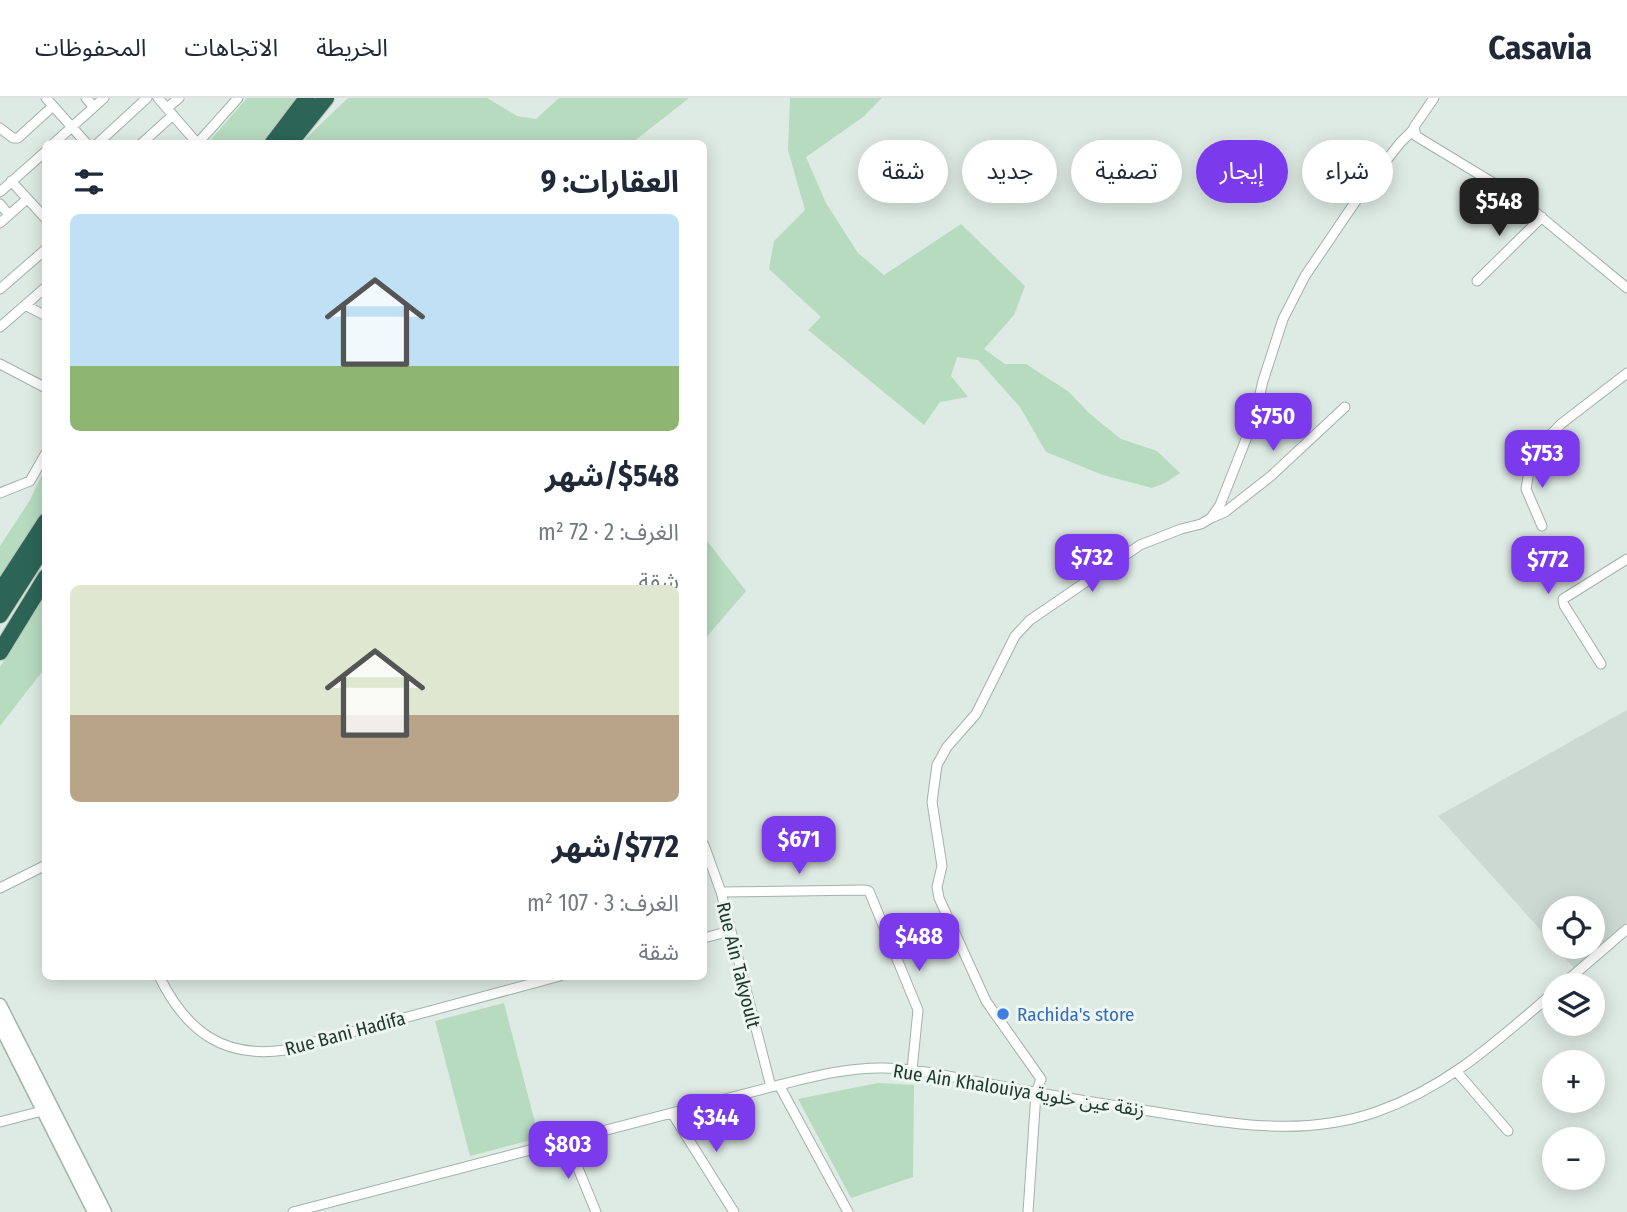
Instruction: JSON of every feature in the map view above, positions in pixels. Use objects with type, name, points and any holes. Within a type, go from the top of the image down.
[{"type":"highway","points":[[275,140],[307,98]]},
{"type":"highway","points":[[292,140],[326,98]]},
{"type":"highway","points":[[0,592],[42,527]]},
{"type":"highway","points":[[0,615],[42,549]]},
{"type":"highway","points":[[0,632],[42,568]]},
{"type":"highway","points":[[0,652],[42,584]]},
{"type":"street","points":[[46,98],[83,140]]},
{"type":"street","points":[[86,98],[94,107]]},
{"type":"street","points":[[57,140],[104,98]]},
{"type":"street","points":[[158,98],[194,140]]},
{"type":"street","points":[[145,140],[170,112],[177,98]]},
{"type":"street","points":[[200,140],[238,98]]},
{"type":"street","points":[[1211,518],[1220,505],[1254,419],[1283,319],[1305,276],[1364,189],[1399,143],[1413,130],[1434,98]]},
{"type":"street","points":[[101,140],[142,100]]},
{"type":"street","points":[[0,128],[13,138],[18,138],[53,106]]},
{"type":"street","points":[[1413,130],[1423,142],[1505,190],[1542,217],[1627,288]]},
{"type":"street","points":[[0,192],[42,154]]},
{"type":"street","points":[[11,181],[42,215]]},
{"type":"street","points":[[0,223],[27,199]]},
{"type":"street","points":[[0,204],[9,215]]},
{"type":"street","points":[[1477,281],[1542,217]]},
{"type":"street","points":[[0,289],[42,252]]},
{"type":"street","points":[[0,327],[42,290]]},
{"type":"street","points":[[25,305],[42,314]]},
{"type":"street","points":[[0,363],[42,386]]},
{"type":"street","points":[[1542,526],[1526,489],[1532,454],[1561,424],[1627,373]]},
{"type":"street","points":[[1028,1212],[1036,1093],[1041,1079],[986,1001],[939,898],[937,887],[942,866],[932,802],[937,765],[947,747],[976,714],[1015,636],[1030,620],[1140,545],[1171,532],[1201,524],[1230,509],[1271,476],[1345,407]]},
{"type":"street","points":[[0,493],[30,481],[42,460]]},
{"type":"street","points":[[1601,664],[1564,605],[1563,599],[1627,559]]},
{"type":"street","name":"Rue Ain Takyoult","points":[[707,853],[721,892],[775,1086],[848,1212]]},
{"type":"street","points":[[0,888],[42,868]]},
{"type":"street","points":[[721,892],[865,890],[870,893],[918,1010],[912,1070]]},
{"type":"street","points":[[1576,973],[1627,929]]},
{"type":"street","points":[[707,937],[730,931]]},
{"type":"street","name":"Rue Bani Hadifa","points":[[161,980],[171,999],[195,1028],[228,1047],[263,1053],[285,1050],[545,980]]},
{"type":"street","name":"Rue Ain Khalouiya زنقة عين خلوية","points":[[293,1212],[566,1139],[775,1086],[846,1071],[886,1068],[912,1070],[1036,1093],[1247,1125],[1283,1128],[1334,1123],[1375,1113],[1420,1093],[1457,1072],[1542,1002]]},
{"type":"street","points":[[0,1005],[94,1212]]},
{"type":"street","points":[[0,1025],[105,1212]]},
{"type":"street","points":[[1457,1072],[1508,1131]]},
{"type":"street","points":[[0,1122],[48,1110]]},
{"type":"street","points":[[672,1112],[734,1212]]},
{"type":"street","points":[[566,1139],[596,1212]]},
{"type":"shaded area","points":[[1627,710],[1627,922],[1605,941],[1605,896],[1542,896],[1542,932],[1438,816]]},
{"type":"shaded area","points":[[1566,959],[1584,959],[1574,968]]},
{"type":"green space","points":[[247,98],[299,98],[265,140],[210,140]]},
{"type":"green space","points":[[348,98],[487,98],[517,116],[536,119],[559,98],[689,98],[636,140],[304,140]]},
{"type":"green space","points":[[790,98],[882,98],[863,117],[806,157],[826,203],[858,253],[884,275],[961,224],[1025,286],[1014,315],[984,349],[1005,364],[1026,364],[1069,392],[1090,414],[1121,439],[1157,451],[1180,473],[1152,488],[1103,475],[1046,452],[1020,407],[978,360],[957,357],[951,376],[968,397],[940,402],[924,425],[808,330],[821,317],[769,269],[774,241],[805,210],[788,150]]},
{"type":"green space","points":[[42,474],[42,518],[0,580],[0,546],[30,500]]},
{"type":"green space","points":[[707,541],[746,591],[707,636]]},
{"type":"green space","points":[[42,600],[42,672],[0,726],[0,667]]},
{"type":"green space","points":[[504,1003],[539,1138],[470,1156],[435,1021]]},
{"type":"green space","points":[[878,1083],[914,1085],[913,1177],[851,1198],[798,1099]]},
{"type":"place","name":"Rachida's store","points":[[1003,1014]]}]
